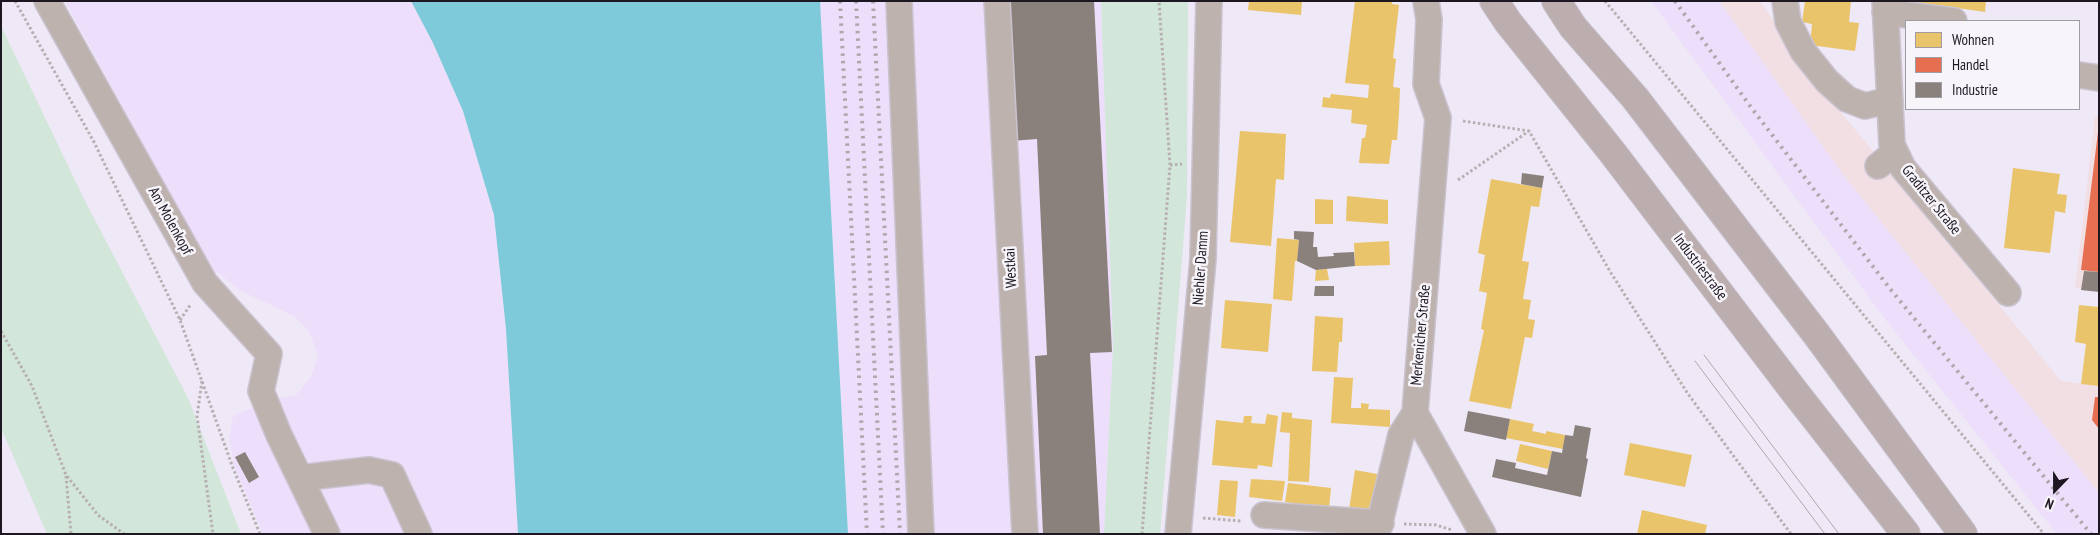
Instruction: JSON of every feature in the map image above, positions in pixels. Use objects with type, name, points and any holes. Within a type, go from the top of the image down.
[{"type":"highway","name":"Industriestraße","points":[[1494,1],[1508,22],[1612,152],[1794,391],[1906,534]]},
{"type":"highway","points":[[1556,1],[1573,27],[1635,98],[1799,311],[1963,534]]},
{"type":"street","name":"Am Molenkopf","points":[[47,1],[205,283],[269,354],[260,391],[300,478]]},
{"type":"street","points":[[899,1],[921,534]]},
{"type":"street","name":"Westkai","points":[[996,1],[1025,534]]},
{"type":"street","name":"Niehler Damm","points":[[1178,534],[1203,259],[1210,1]]},
{"type":"street","points":[[1426,1],[1430,20],[1426,84],[1438,118]]},
{"type":"street","points":[[1785,1],[1788,22],[1803,51],[1827,81],[1847,99],[1865,106],[1890,100]]},
{"type":"street","points":[[1885,6],[1949,20]]},
{"type":"street","name":"Graditzer Straße","points":[[1885,6],[1892,145],[1886,159],[1903,168],[2008,293]]},
{"type":"street","points":[[2080,75],[2099,78]]},
{"type":"street","name":"Merkenicher Straße","points":[[1415,414],[1438,118]]},
{"type":"street","points":[[1254,518],[1379,529],[1401,435],[1415,414]]},
{"type":"street","points":[[1415,414],[1471,533]]},
{"type":"street","points":[[327,534],[300,478],[369,470],[392,475],[419,534]]},
{"type":"path","points":[[15,1],[94,142],[180,320],[233,468],[260,534]]},
{"type":"path","points":[[1142,534],[1170,165],[1159,1]]},
{"type":"path","points":[[1605,1],[2044,534]]},
{"type":"path","points":[[1438,118],[1529,131]]},
{"type":"path","points":[[1433,197],[1529,131]]},
{"type":"path","points":[[1529,131],[1611,273],[1688,394],[1792,534]]},
{"type":"path","points":[[1,331],[32,386],[66,475],[71,534]]},
{"type":"path","points":[[202,380],[197,416],[213,534]]},
{"type":"path","points":[[66,475],[98,515],[124,534]]},
{"type":"path","points":[[1207,518],[1254,518]]},
{"type":"path","points":[[1379,529],[1436,525],[1471,533]]},
{"type":"shaded area","points":[[65,1],[411,1],[433,43],[463,111],[494,215],[506,329],[518,534],[263,534],[235,468],[229,439],[233,416],[269,400],[296,395],[311,377],[318,356],[309,331],[294,316],[241,291],[209,266]]},
{"type":"shaded area","points":[[820,1],[1101,1],[1113,346],[1104,534],[848,534]]},
{"type":"shaded area","points":[[1651,1],[1719,1],[1844,176],[2099,493],[2099,534],[2057,534],[1885,319]]},
{"type":"shaded area","points":[[1719,1],[1760,1],[1817,83],[2061,381],[2099,386],[2099,493],[1844,176]]},
{"type":"shaded area","points":[[2095,116],[2099,117],[2099,291],[2075,288]]},
{"type":"green space","points":[[1101,1],[1188,1],[1187,196],[1160,534],[1104,534],[1113,346]]},
{"type":"green space","points":[[1,26],[84,199],[188,398],[241,534],[47,534],[1,428]]},
{"type":"water","points":[[411,1],[820,1],[848,534],[518,534],[506,329],[494,215],[463,111],[433,43]]},
{"type":"building: Wohnen","points":[[1249,1],[1302,1],[1301,15],[1248,10]]},
{"type":"building: Wohnen","points":[[1355,1],[1392,1],[1392,4],[1399,5],[1393,58],[1396,59],[1393,87],[1400,88],[1399,113],[1397,140],[1392,140],[1389,164],[1359,163],[1362,138],[1365,138],[1367,125],[1351,123],[1352,110],[1322,107],[1323,97],[1330,98],[1331,94],[1368,98],[1369,85],[1345,83]]},
{"type":"building: Wohnen","points":[[1805,1],[1851,1],[1849,22],[1859,23],[1855,51],[1810,45],[1812,24],[1802,22]]},
{"type":"building: Wohnen","points":[[1908,1],[1986,1],[1985,12]]},
{"type":"building: Wohnen","points":[[1240,131],[1286,134],[1284,180],[1276,179],[1271,246],[1230,242]]},
{"type":"building: Wohnen","points":[[2013,168],[2060,174],[2057,194],[2067,195],[2065,213],[2055,211],[2050,253],[2004,248]]},
{"type":"building: Wohnen","points":[[1491,179],[1542,188],[1539,207],[1531,206],[1522,261],[1529,262],[1523,299],[1531,300],[1528,319],[1535,320],[1532,338],[1525,337],[1511,409],[1469,401],[1484,330],[1481,329],[1487,293],[1479,291],[1485,255],[1478,253]]},
{"type":"building: Wohnen","points":[[1347,196],[1388,200],[1388,224],[1346,221]]},
{"type":"building: Wohnen","points":[[1315,199],[1333,200],[1333,224],[1315,224]]},
{"type":"building: Wohnen","points":[[1277,238],[1299,240],[1297,261],[1295,261],[1292,301],[1273,299]]},
{"type":"building: Wohnen","points":[[1389,241],[1390,265],[1355,266],[1354,243]]},
{"type":"building: Wohnen","points":[[1327,269],[1329,280],[1315,281],[1316,270]]},
{"type":"building: Wohnen","points":[[1225,300],[1272,304],[1268,352],[1221,348]]},
{"type":"building: Wohnen","points":[[2079,305],[2099,307],[2099,386],[2081,384],[2086,344],[2075,342]]},
{"type":"building: Wohnen","points":[[1315,316],[1343,318],[1342,342],[1339,342],[1337,372],[1312,371]]},
{"type":"building: Wohnen","points":[[1334,377],[1353,378],[1351,408],[1361,408],[1361,403],[1369,404],[1368,409],[1390,410],[1390,427],[1331,423]]},
{"type":"building: Wohnen","points":[[1282,412],[1292,413],[1292,418],[1312,420],[1309,482],[1288,481],[1290,433],[1280,432]]},
{"type":"building: Wohnen","points":[[1267,414],[1278,416],[1272,467],[1258,465],[1257,469],[1212,465],[1216,420],[1243,423],[1244,416],[1252,416],[1251,423],[1265,424]]},
{"type":"building: Wohnen","points":[[1510,419],[1534,424],[1532,431],[1546,434],[1546,431],[1565,435],[1563,449],[1506,438]]},
{"type":"building: Wohnen","points":[[1630,443],[1692,455],[1685,487],[1624,475]]},
{"type":"building: Wohnen","points":[[1520,444],[1552,451],[1548,469],[1516,461]]},
{"type":"building: Wohnen","points":[[1355,470],[1383,475],[1378,514],[1349,510]]},
{"type":"building: Wohnen","points":[[1251,479],[1285,481],[1282,501],[1249,497]]},
{"type":"building: Wohnen","points":[[1220,480],[1238,481],[1235,517],[1217,515]]},
{"type":"building: Wohnen","points":[[1288,483],[1331,488],[1329,508],[1285,502]]},
{"type":"building: Wohnen","points":[[1642,510],[1707,525],[1705,534],[1637,534]]},
{"type":"building: Handel","points":[[2099,132],[2099,272],[2081,270]]},
{"type":"building: Handel","points":[[2095,397],[2099,397],[2099,429],[2092,420]]},
{"type":"building: Industrie","points":[[1003,1],[1094,1],[1112,352],[1090,353],[1100,534],[1043,534],[1035,356],[1047,355],[1037,139],[1011,141]]},
{"type":"building: Industrie","points":[[1522,173],[1544,176],[1542,188],[1521,184]]},
{"type":"building: Industrie","points":[[1294,231],[1314,232],[1313,247],[1317,247],[1318,257],[1334,256],[1333,253],[1354,252],[1355,266],[1316,270],[1297,261],[1299,240],[1294,239]]},
{"type":"building: Industrie","points":[[2084,271],[2099,272],[2099,292],[2081,290]]},
{"type":"building: Industrie","points":[[1315,286],[1334,286],[1334,296],[1314,296]]},
{"type":"building: Industrie","points":[[1468,411],[1510,419],[1506,440],[1464,431]]},
{"type":"building: Industrie","points":[[1575,425],[1591,428],[1581,497],[1492,477],[1496,459],[1516,463],[1515,468],[1547,475],[1552,451],[1562,453],[1565,435],[1573,436]]},
{"type":"building: Industrie","points":[[245,452],[259,477],[249,483],[235,457]]},
{"type":"tram line","points":[[1704,355],[1839,534]]},
{"type":"tram line","points":[[1695,361],[1825,534]]},
{"type":"railway","points":[[840,1],[867,534]]},
{"type":"railway","points":[[856,1],[883,534]]},
{"type":"railway","points":[[873,1],[900,534]]},
{"type":"railway","points":[[1675,1],[1750,106],[1891,290],[2091,534]]}]
